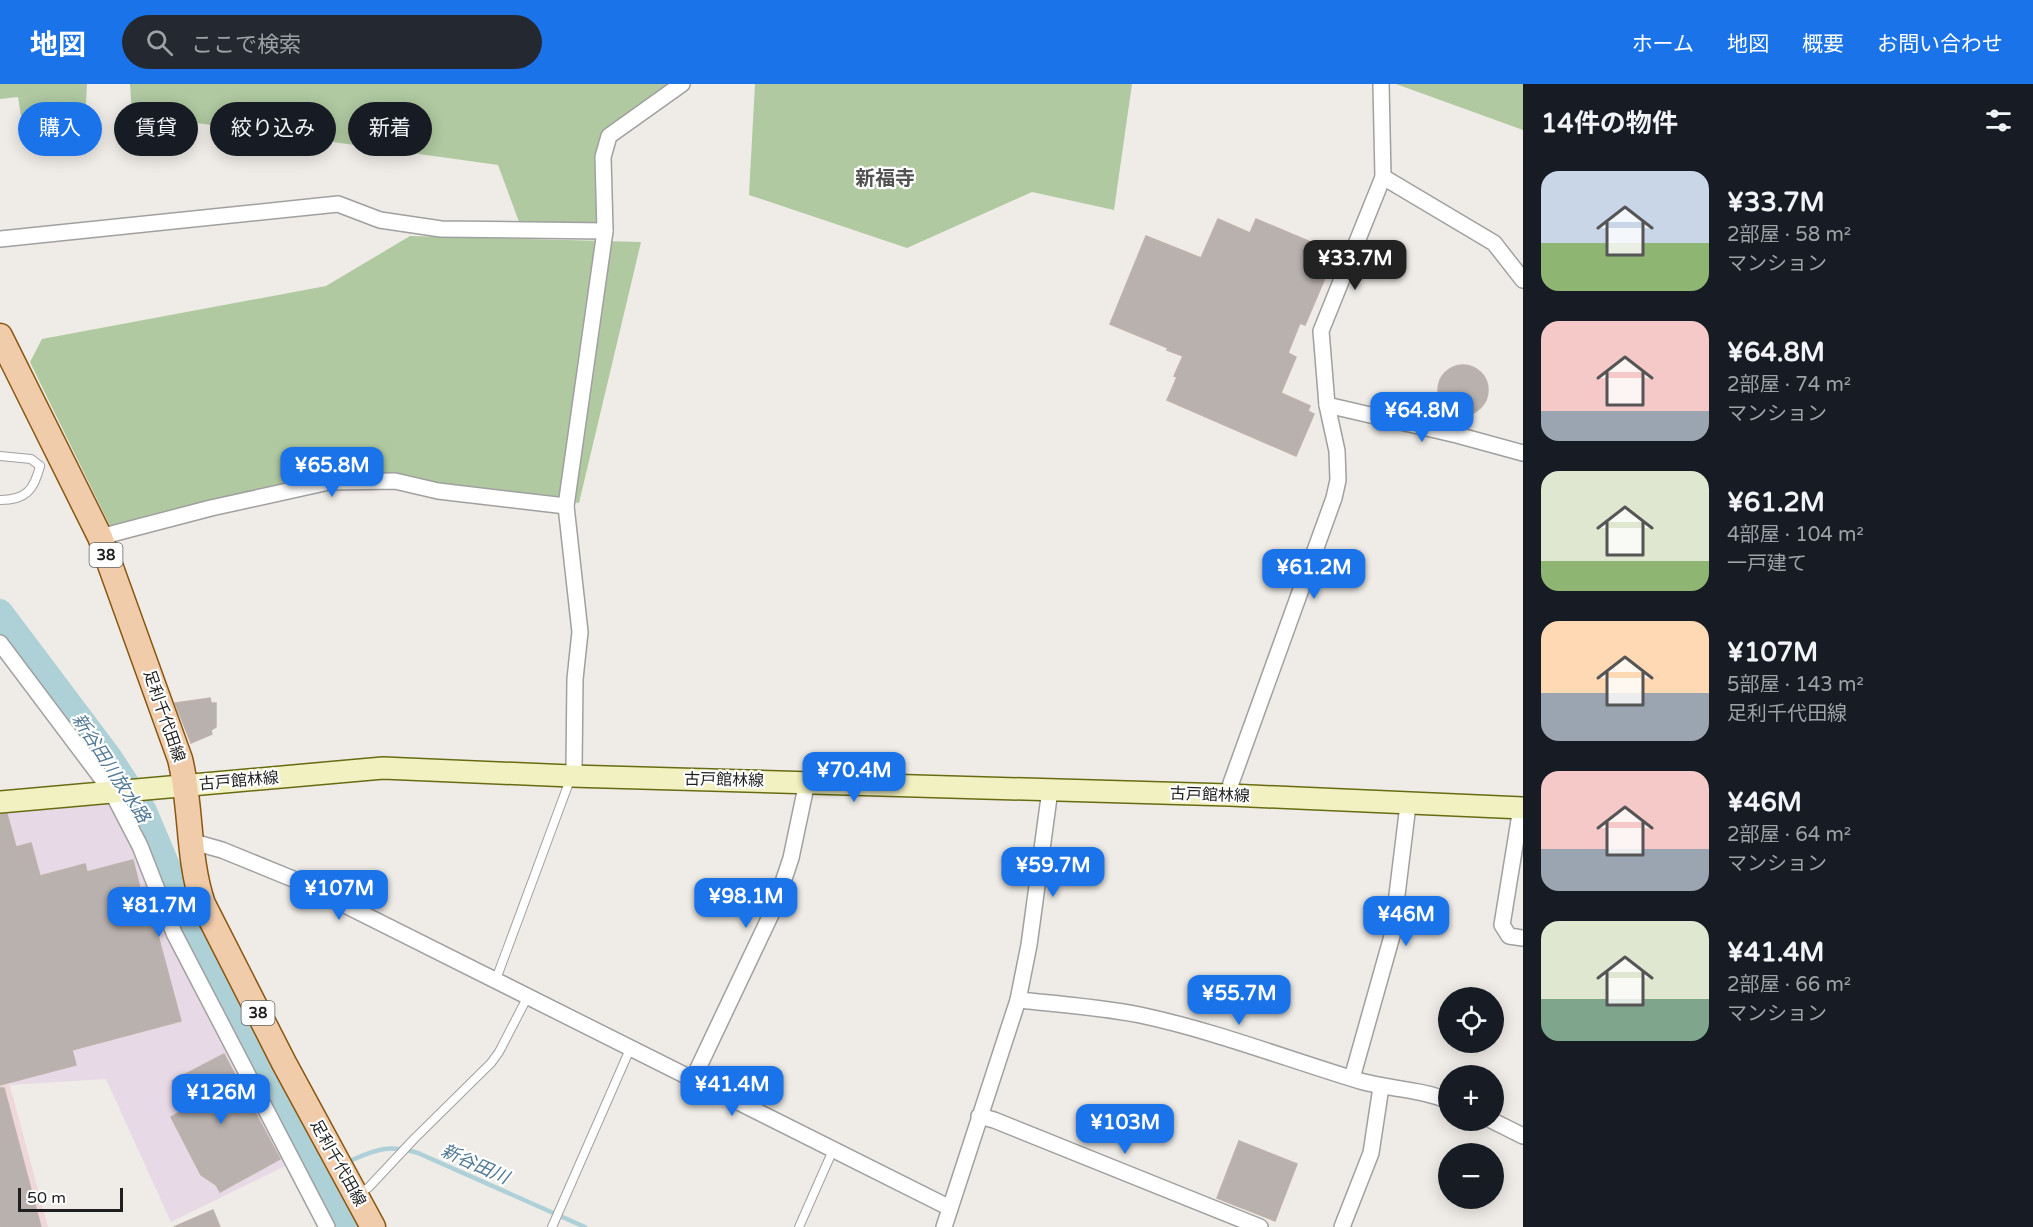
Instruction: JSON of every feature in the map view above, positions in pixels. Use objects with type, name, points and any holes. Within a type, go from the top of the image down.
[{"type":"main road","name":"足利千代田線","points":[[0,336],[51,463],[100,537],[180,759],[196,884],[212,923],[284,1063],[373,1227]]},
{"type":"main road","name":"古戸館林線","points":[[114,791],[383,768],[571,776],[1229,795],[1408,805],[1522,808]]},
{"type":"main road","points":[[0,802],[114,791]]},
{"type":"street","points":[[571,776],[574,767],[575,679],[580,632],[566,506],[605,231],[603,156],[609,136],[682,84]]},
{"type":"street","points":[[1229,795],[1231,783],[1334,498],[1338,480],[1337,451],[1328,405],[1321,331],[1383,177],[1381,84]]},
{"type":"street","points":[[1383,177],[1494,243],[1523,280]]},
{"type":"street","points":[[0,239],[339,204],[380,220],[441,229],[605,231]]},
{"type":"street","points":[[1328,405],[1523,453]]},
{"type":"street","points":[[100,537],[211,508],[329,482],[395,481],[438,491],[566,506]]},
{"type":"street","points":[[0,643],[114,791],[140,846],[174,933],[327,1227]]},
{"type":"street","points":[[693,1079],[775,906],[791,858],[807,782]]},
{"type":"street","points":[[946,1226],[1018,1000],[1030,934],[1050,790]]},
{"type":"street","points":[[1352,1078],[1392,936],[1408,805]]},
{"type":"street","points":[[1522,808],[1502,925],[1509,936],[1523,938]]},
{"type":"street","points":[[190,841],[222,850],[293,879],[950,1208]]},
{"type":"street","points":[[1018,1000],[1114,1010],[1143,1016],[1207,1033],[1381,1087],[1438,1097]]},
{"type":"street","points":[[1342,1227],[1371,1153],[1381,1087]]},
{"type":"street","points":[[980,1116],[1260,1227]]},
{"type":"street","points":[[1504,1126],[1523,1136]]},
{"type":"lane","points":[[0,456],[51,463]]},
{"type":"lane","points":[[0,500],[18,498],[27,493],[37,477],[51,463]]},
{"type":"lane","points":[[495,982],[571,776]]},
{"type":"lane","points":[[357,1197],[491,1063],[527,998]]},
{"type":"lane","points":[[552,1225],[630,1049]]},
{"type":"lane","points":[[800,1227],[833,1150]]},
{"type":"shaded area","points":[[112,802],[287,1165],[171,1222],[106,1079],[11,1085],[0,1046],[0,811]]},
{"type":"shaded area","points":[[3,1060],[48,1227],[0,1227],[0,1061]]},
{"type":"green space","points":[[0,84],[87,84],[86,102],[19,102],[18,97],[0,99]]},
{"type":"green space","points":[[130,84],[682,84],[609,136],[605,231],[522,230],[498,165],[432,156],[432,102],[348,102],[348,144],[336,142],[336,102],[210,102],[210,125],[198,123],[198,102],[131,102]]},
{"type":"green space","points":[[755,84],[1132,84],[1114,210],[1032,192],[907,248],[749,195]]},
{"type":"green space","points":[[1396,84],[1523,84],[1523,130]]},
{"type":"green space","points":[[410,236],[641,242],[579,503],[409,484],[316,485],[117,533],[109,524],[30,362],[42,339],[326,286]]},
{"type":"building","points":[[1218,219],[1250,233],[1256,219],[1327,249],[1322,262],[1330,266],[1305,325],[1300,323],[1288,353],[1296,357],[1281,393],[1310,406],[1308,411],[1314,414],[1296,456],[1167,400],[1183,356],[1110,324],[1146,236],[1201,258]]},
{"type":"building","points":[[1458,365],[1468,365],[1481,372],[1488,385],[1488,395],[1481,408],[1468,415],[1458,415],[1449,411],[1442,404],[1438,395],[1438,385],[1442,376],[1449,369]]},
{"type":"building","points":[[210,698],[211,703],[216,703],[216,727],[211,730],[212,734],[191,743],[175,703]]},
{"type":"building","points":[[7,814],[16,847],[31,843],[40,876],[85,864],[87,872],[133,860],[140,888],[145,887],[181,1021],[72,1050],[76,1065],[0,1085],[0,815]]},
{"type":"building","points":[[224,1054],[280,1159],[220,1192],[216,1185],[201,1175],[171,1117],[187,1108],[172,1081]]},
{"type":"building","points":[[0,1088],[4,1088],[41,1227],[0,1227]]},
{"type":"building","points":[[1239,1141],[1297,1164],[1275,1221],[1217,1198]]},
{"type":"building","points":[[213,1210],[220,1227],[174,1227]]},
{"type":"waterway","name":"新谷田川放水路","points":[[0,612],[109,757],[144,811],[197,937],[346,1227]]},
{"type":"waterway","name":"新谷田川","points":[[352,1160],[385,1149],[400,1149],[418,1153],[585,1227]]},
{"type":"district","name":"新福寺","points":[[885,179]]}]
